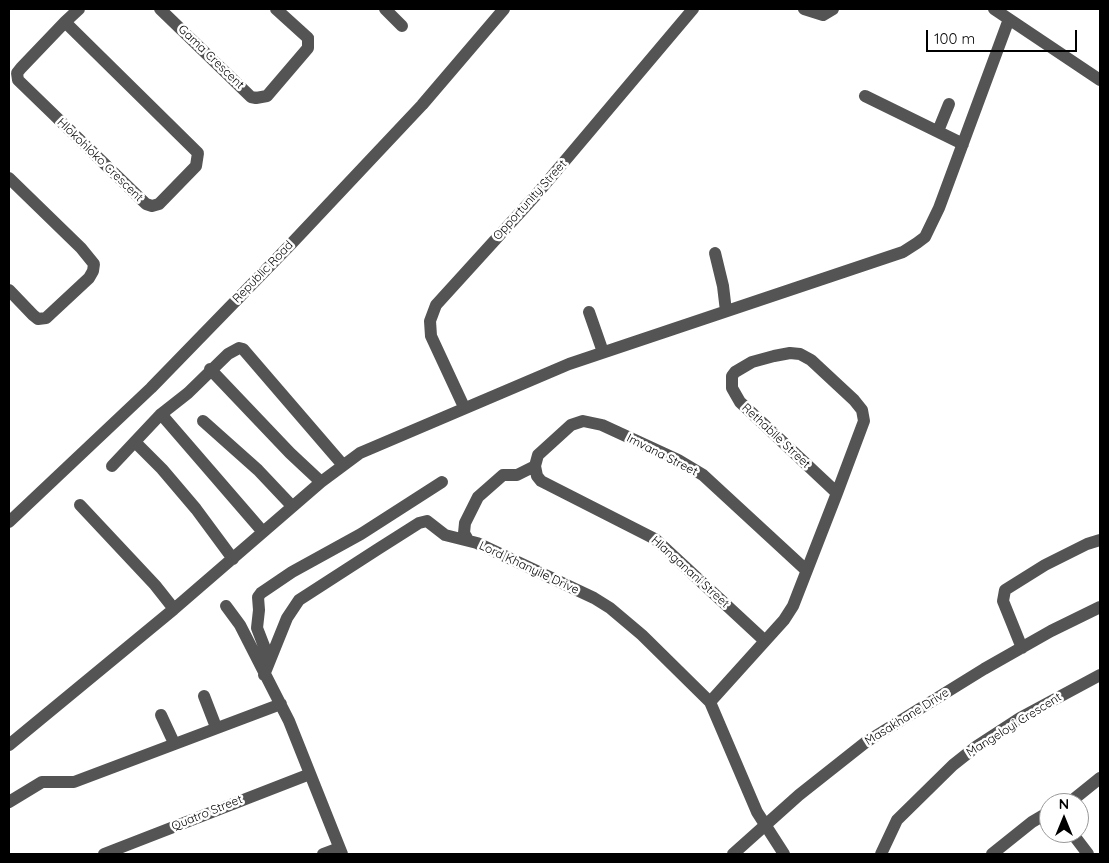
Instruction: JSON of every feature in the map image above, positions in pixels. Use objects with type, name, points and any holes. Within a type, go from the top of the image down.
[{"type":"street","points":[[65,22],[78,9]]},
{"type":"street","name":"Gama Crescent","points":[[160,9],[251,97],[256,98],[267,96],[308,48],[308,38],[276,9]]},
{"type":"street","points":[[385,9],[402,26]]},
{"type":"street","name":"Republic Road","points":[[9,522],[151,388],[292,243],[422,105],[504,9]]},
{"type":"street","name":"Opportunity Street","points":[[464,407],[431,336],[430,321],[436,305],[536,195],[693,9]]},
{"type":"street","points":[[804,9],[823,15],[833,9]]},
{"type":"street","points":[[994,9],[1100,80]]},
{"type":"street","points":[[9,745],[174,609],[342,464],[374,446],[569,364],[902,252],[917,243],[925,236],[939,208],[1009,19]]},
{"type":"street","name":"Hlokohloko Crescent","points":[[65,22],[196,150],[199,156],[198,163],[163,202],[155,206],[149,205],[19,81],[17,73],[65,22]]},
{"type":"street","points":[[865,96],[963,144]]},
{"type":"street","points":[[938,131],[949,104]]},
{"type":"street","points":[[9,178],[81,248],[94,264],[93,271],[88,278],[46,318],[38,319],[9,290]]},
{"type":"street","points":[[715,253],[724,286],[726,311]]},
{"type":"street","points":[[589,312],[603,352]]},
{"type":"street","points":[[112,466],[161,414],[188,393],[233,350],[239,348],[243,349],[342,464]]},
{"type":"street","name":"Rethabile Street","points":[[710,702],[788,614],[837,493],[864,421],[860,406],[810,360],[797,353],[782,354],[752,362],[735,372],[732,376],[732,388],[740,402],[837,493]]},
{"type":"street","points":[[210,370],[290,453],[321,482]]},
{"type":"street","points":[[161,414],[263,532]]},
{"type":"street","points":[[203,421],[258,470],[292,506]]},
{"type":"street","name":"Imvana Street","points":[[535,466],[541,452],[571,425],[583,421],[602,425],[678,460],[703,476],[806,570]]},
{"type":"street","points":[[135,442],[162,469],[196,509],[232,559]]},
{"type":"street","points":[[468,540],[464,533],[465,523],[478,496],[503,475],[517,475],[535,466]]},
{"type":"street","name":"Hlanganani Street","points":[[535,466],[537,476],[546,484],[655,538],[765,641]]},
{"type":"street","points":[[269,659],[257,628],[258,597],[261,593],[292,572],[361,534],[442,482]]},
{"type":"street","points":[[80,505],[155,585],[174,609]]},
{"type":"street","name":"Lord Khanyile Drive","points":[[264,675],[289,614],[299,600],[420,523],[427,522],[445,535],[468,540],[610,608],[710,702],[765,826],[784,854]]},
{"type":"street","points":[[1022,648],[1003,601],[1006,590],[1045,565],[1087,544],[1100,540]]},
{"type":"street","points":[[226,606],[244,632],[264,675],[281,704],[340,851],[323,854]]},
{"type":"street","name":"Masakhane Drive","points":[[733,854],[799,795],[866,742],[914,711],[1022,648],[1100,607]]},
{"type":"street","name":"Mangeloyi Crescent","points":[[881,854],[897,820],[953,765],[977,746],[1020,718],[1100,675]]},
{"type":"street","points":[[204,696],[216,727]]},
{"type":"street","points":[[9,802],[39,783],[74,782],[281,704]]},
{"type":"street","points":[[161,715],[174,743]]},
{"type":"street","name":"Quatro Street","points":[[104,854],[310,774]]},
{"type":"street","points":[[1081,793],[1100,778]]},
{"type":"street","points":[[992,854],[1039,818]]},
{"type":"street","points":[[1080,843],[1088,854]]}]
